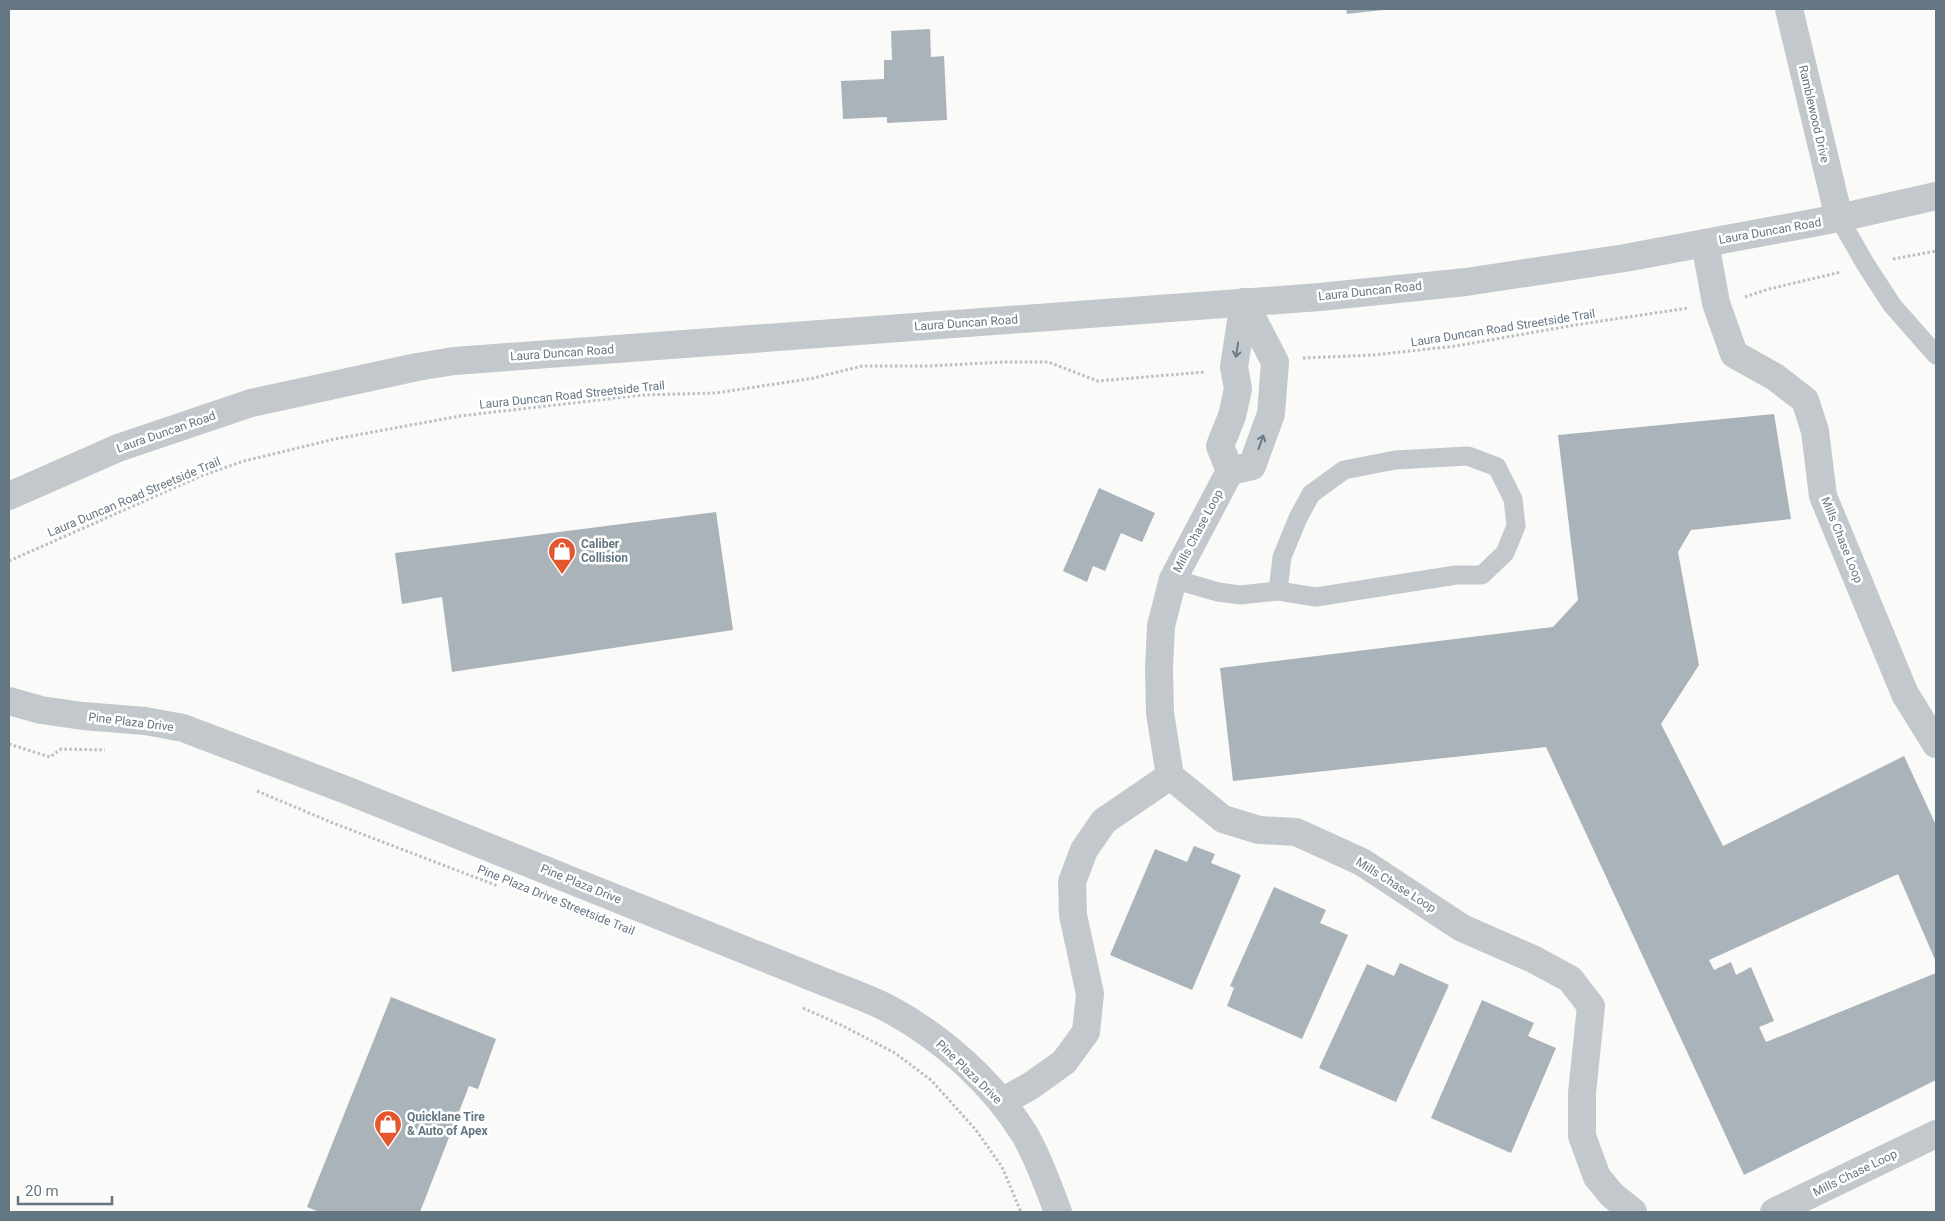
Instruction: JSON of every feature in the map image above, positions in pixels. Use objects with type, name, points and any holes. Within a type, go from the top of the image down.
[{"type":"street","name":"Ramblewood Drive","points":[[1789,9],[1839,218]]},
{"type":"street","name":"Laura Duncan Road","points":[[9,496],[118,448],[251,403],[417,367],[454,361],[1244,302],[1466,282],[1625,258],[1839,218],[1936,196]]},
{"type":"street","name":"Mills Chase Loop","points":[[1705,243],[1716,303],[1734,354],[1775,377],[1805,400],[1815,430],[1823,496],[1905,694],[1936,744]]},
{"type":"street","points":[[1244,302],[1275,362],[1272,405],[1271,414],[1252,466],[1230,471],[1220,446],[1232,416],[1238,390],[1234,367],[1244,302]]},
{"type":"street","name":"Mills Chase Loop","points":[[1230,471],[1173,579],[1161,626],[1159,668],[1160,713],[1170,776],[1223,819],[1259,830],[1296,832],[1362,862],[1462,928],[1533,959],[1570,979],[1591,1006],[1582,1094],[1582,1136],[1597,1177],[1612,1195],[1633,1212]]},
{"type":"street","name":"Pine Plaza Drive","points":[[9,701],[41,710],[83,716],[145,721],[183,728],[346,790],[822,980],[888,1009],[921,1028],[948,1050],[1002,1102],[1025,1136],[1043,1172],[1058,1212]]},
{"type":"street","points":[[1002,1102],[1032,1085],[1064,1062],[1086,1032],[1090,994],[1073,915],[1072,882],[1084,850],[1104,821],[1170,776]]},
{"type":"street","name":"Mills Chase Loop","points":[[1774,1212],[1936,1134]]},
{"type":"lane","points":[[1839,218],[1892,305],[1936,355]]},
{"type":"lane","points":[[1173,579],[1218,592],[1240,595],[1278,591],[1316,597],[1456,576],[1482,574],[1504,554],[1516,526],[1513,499],[1497,467],[1468,456],[1395,460],[1344,470],[1311,494],[1298,518],[1282,557],[1278,591]]},
{"type":"path","name":"Laura Duncan Road Streetside Trail","points":[[1300,358],[1373,355],[1456,346],[1574,325],[1684,309]]},
{"type":"path","name":"Laura Duncan Road Streetside Trail","points":[[9,560],[202,476],[244,461],[335,439],[460,416],[642,395],[716,393],[814,378],[862,366],[1048,362],[1098,381],[1210,371]]},
{"type":"path","points":[[9,744],[50,757],[61,749],[95,751],[114,749]]},
{"type":"path","name":"Pine Plaza Drive Streetside Trail","points":[[249,787],[333,823],[506,889]]},
{"type":"path","points":[[796,1005],[841,1025],[895,1053],[931,1080],[976,1130],[1002,1166],[1020,1212]]},
{"type":"building","points":[[1346,9],[1383,9],[1383,10],[1347,14]]},
{"type":"building","points":[[930,29],[931,57],[944,56],[947,120],[887,123],[887,117],[843,119],[841,81],[884,79],[884,60],[892,60],[891,31]]},
{"type":"building","points":[[1774,414],[1791,519],[1691,530],[1678,552],[1699,665],[1661,724],[1723,846],[1904,756],[1936,825],[1936,962],[1898,874],[1709,960],[1714,970],[1731,962],[1736,975],[1751,967],[1774,1021],[1759,1027],[1766,1042],[1936,973],[1936,1080],[1744,1175],[1546,747],[1233,781],[1220,668],[1553,627],[1578,600],[1558,435]]},
{"type":"building","points":[[1099,488],[1155,513],[1142,542],[1121,533],[1105,571],[1093,566],[1087,582],[1063,571]]},
{"type":"building","name":"Caliber Collision","points":[[716,512],[733,630],[452,672],[442,597],[402,604],[395,553]]},
{"type":"building","points":[[1194,846],[1215,854],[1211,863],[1241,875],[1192,990],[1110,955],[1155,849],[1187,862]]},
{"type":"building","points":[[1274,887],[1326,910],[1320,923],[1348,935],[1302,1039],[1227,1006],[1234,988],[1230,986]]},
{"type":"building","points":[[1400,963],[1449,985],[1396,1102],[1319,1068],[1367,964],[1394,976]]},
{"type":"building","name":"Quicklane Tire & Auto of Apex","points":[[391,997],[496,1039],[478,1089],[469,1086],[420,1212],[319,1212],[307,1207]]},
{"type":"building","points":[[1482,1000],[1534,1023],[1528,1036],[1556,1048],[1511,1153],[1431,1118]]},
{"type":"place","name":"Caliber Collision","points":[[562,575]]},
{"type":"place","name":"Quicklane Tire & Auto of Apex","points":[[388,1148]]}]
